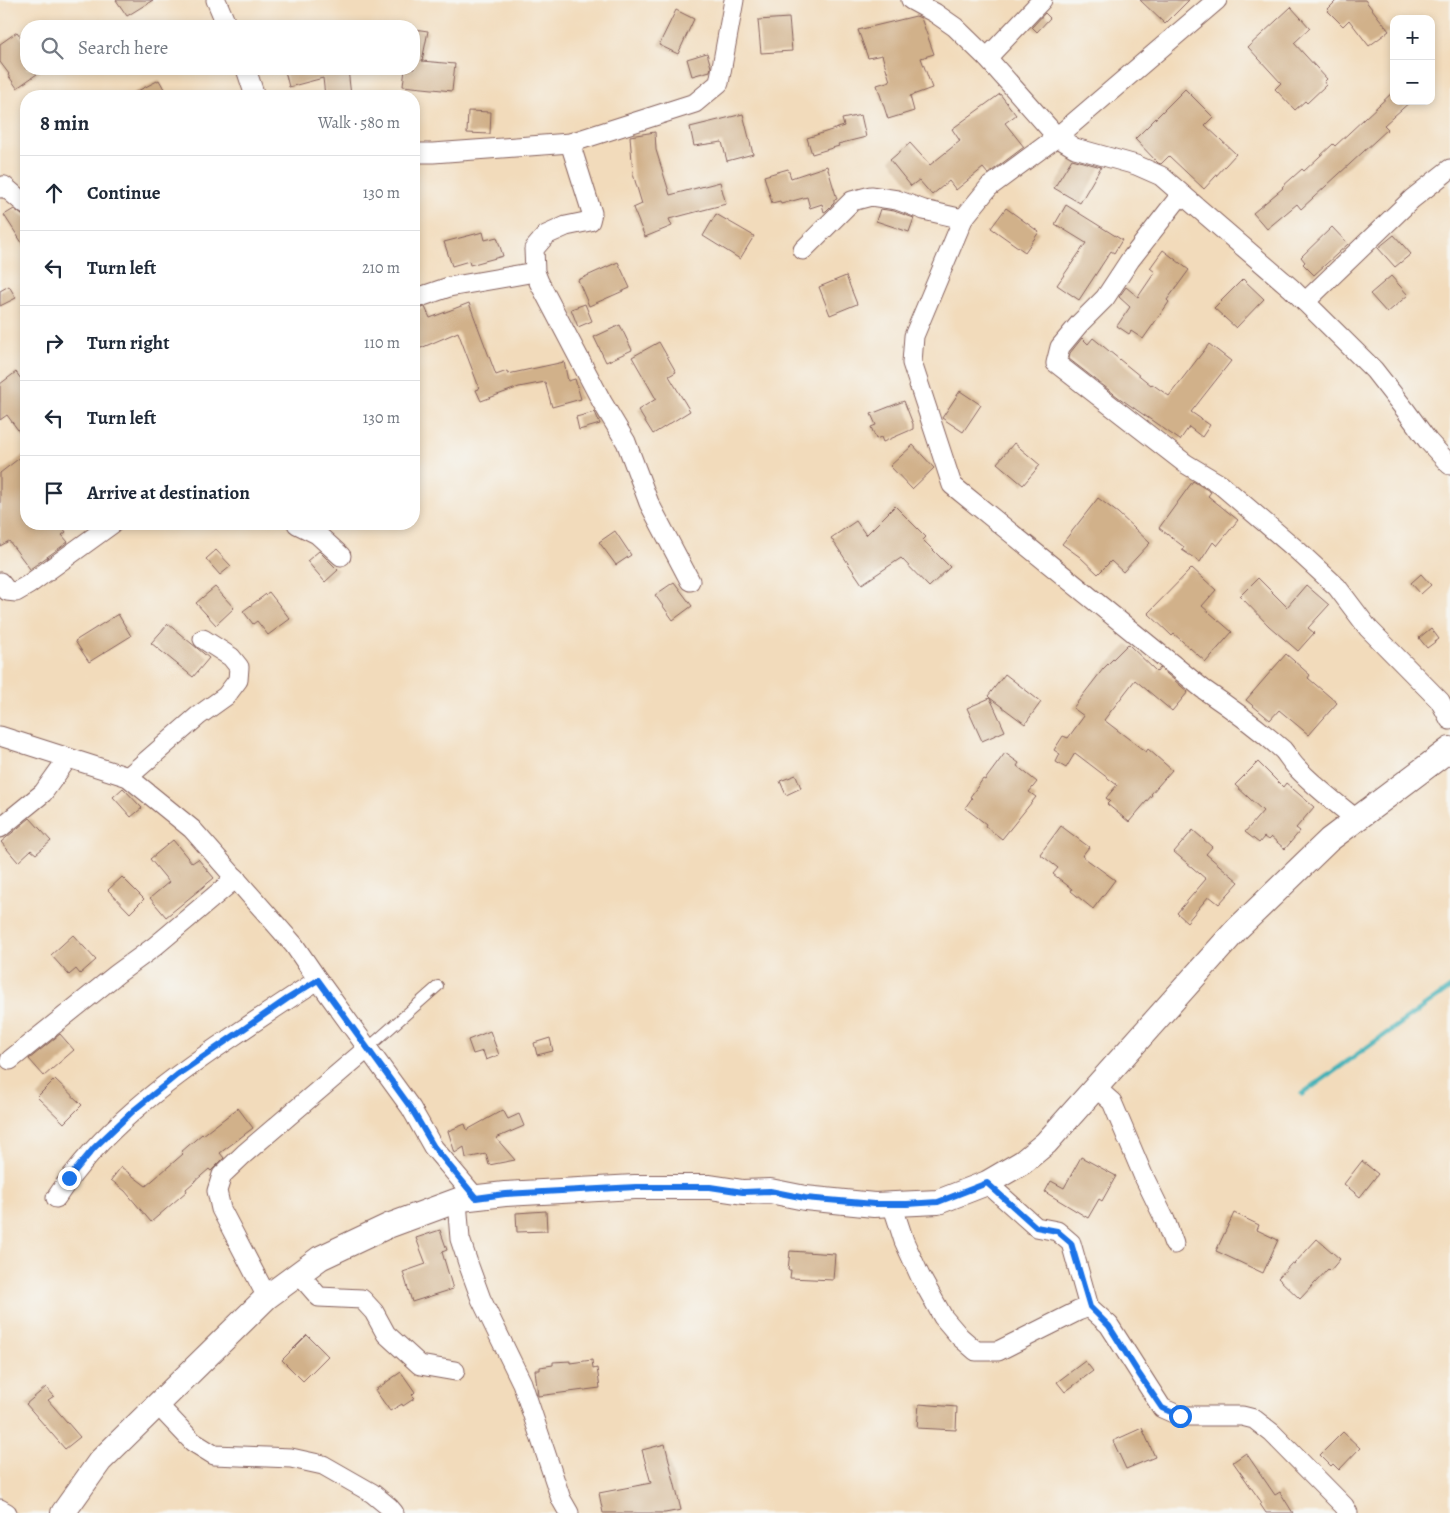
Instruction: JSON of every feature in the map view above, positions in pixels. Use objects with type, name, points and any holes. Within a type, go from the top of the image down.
[{"type":"street","points":[[216,0],[224,20]]},
{"type":"street","points":[[420,152],[434,153],[570,143],[695,103],[719,83],[734,0]]},
{"type":"street","points":[[910,0],[935,13],[955,27],[988,58],[1057,136],[1075,148],[1136,164],[1161,176],[1305,302],[1374,370],[1428,441],[1450,465]]},
{"type":"street","points":[[988,58],[1042,0]]},
{"type":"street","points":[[1217,0],[1057,136],[990,187],[963,219],[914,336],[912,362],[952,485],[1174,666],[1270,739],[1285,752],[1295,766],[1312,782],[1356,819]]},
{"type":"street","points":[[248,75],[253,90]]},
{"type":"street","points":[[570,143],[592,213],[590,221],[566,226],[546,235],[534,248],[535,272],[626,442],[650,503],[690,582]]},
{"type":"street","points":[[1305,302],[1412,199],[1450,169]]},
{"type":"street","points":[[0,188],[4,186],[20,200]]},
{"type":"street","points":[[803,250],[852,201],[870,196],[897,200],[924,210],[963,219]]},
{"type":"street","points":[[1184,196],[1176,201],[1130,260],[1105,298],[1080,323],[1060,347],[1056,363],[1186,464],[1221,485],[1298,551],[1337,588],[1368,628],[1440,701],[1450,720]]},
{"type":"street","points":[[420,297],[449,288],[535,272]]},
{"type":"street","points":[[0,582],[8,592],[16,592],[104,530]]},
{"type":"street","points":[[309,530],[317,534],[341,556]]},
{"type":"street","points":[[128,777],[198,716],[226,696],[238,680],[239,668],[231,657],[203,639]]},
{"type":"street","points":[[0,736],[128,777],[192,829],[289,939],[411,1108],[467,1199],[460,1239],[482,1299],[522,1383],[561,1499],[569,1513]]},
{"type":"street","points":[[63,1513],[100,1462],[267,1297],[320,1258],[388,1226],[467,1199],[505,1194],[636,1187],[710,1187],[743,1192],[770,1191],[805,1198],[892,1204],[938,1202],[987,1183],[1023,1162],[1046,1142],[1237,929],[1329,840],[1450,748]]},
{"type":"street","points":[[0,828],[43,793],[68,758]]},
{"type":"street","points":[[10,1060],[117,974],[154,947],[236,878]]},
{"type":"street","points":[[56,1198],[69,1178],[94,1148],[134,1110],[177,1075],[318,980]]},
{"type":"street","points":[[267,1297],[221,1209],[217,1191],[222,1175],[368,1048]]},
{"type":"street","points":[[1095,1086],[1112,1102],[1174,1244]]},
{"type":"street","points":[[987,1183],[1036,1227],[1057,1231],[1071,1243],[1090,1307],[1109,1326],[1162,1408],[1180,1416],[1242,1416],[1254,1419],[1272,1433],[1344,1506],[1348,1513]]},
{"type":"street","points":[[892,1204],[904,1242],[943,1317],[960,1337],[976,1351],[998,1351],[1078,1310],[1090,1307]]},
{"type":"street","points":[[298,1273],[319,1297],[362,1299],[374,1312],[386,1334],[420,1365],[456,1370]]},
{"type":"street","points":[[157,1404],[193,1442],[214,1455],[291,1458],[323,1465],[372,1493],[394,1513]]},
{"type":"street","points":[[0,1509],[7,1513]]},
{"type":"lane","points":[[368,1048],[438,986]]},
{"type":"building","points":[[116,0],[153,0],[127,16]]},
{"type":"building","points":[[1140,0],[1189,0],[1165,24]]},
{"type":"building","points":[[1337,0],[1365,0],[1389,31],[1369,46],[1349,20],[1343,26],[1327,10]]},
{"type":"building","points":[[1291,7],[1310,28],[1294,43],[1327,79],[1324,82],[1326,85],[1307,103],[1305,101],[1295,110],[1275,89],[1281,83],[1248,47]]},
{"type":"building","points":[[676,10],[694,19],[678,54],[659,45]]},
{"type":"building","points":[[1045,13],[1050,18],[1037,32],[1032,27]]},
{"type":"building","points":[[916,16],[921,18],[934,54],[921,58],[932,88],[910,96],[914,111],[888,119],[877,85],[890,81],[882,55],[868,58],[858,30]]},
{"type":"building","points":[[789,18],[792,51],[761,53],[758,20]]},
{"type":"building","points":[[420,30],[428,31],[422,61],[455,64],[452,91],[403,86],[404,75],[420,75]]},
{"type":"building","points":[[17,32],[20,36],[20,75],[35,75],[17,88],[0,62],[0,44]]},
{"type":"building","points":[[707,53],[711,67],[710,71],[692,76],[687,59]]},
{"type":"building","points":[[286,75],[349,75],[350,90],[324,90],[323,78],[289,87]]},
{"type":"building","points":[[159,80],[165,90],[140,90]]},
{"type":"building","points":[[1185,89],[1213,117],[1205,125],[1236,154],[1204,189],[1169,156],[1161,164],[1158,163],[1135,139]]},
{"type":"building","points":[[1000,94],[1016,115],[1005,123],[1024,147],[988,174],[983,168],[956,190],[949,181],[932,195],[919,180],[911,186],[890,160],[910,143],[930,165],[960,141],[952,129]]},
{"type":"building","points":[[1390,95],[1390,105],[1406,105],[1384,125],[1388,129],[1301,209],[1297,204],[1267,229],[1253,213],[1302,169],[1304,171],[1333,144],[1335,146]]},
{"type":"building","points":[[468,111],[491,112],[490,134],[467,133]]},
{"type":"building","points":[[743,114],[753,154],[727,161],[722,142],[694,146],[690,127]]},
{"type":"building","points":[[861,115],[866,137],[838,144],[839,146],[812,154],[807,138],[844,126],[842,119]]},
{"type":"building","points":[[655,132],[656,150],[670,195],[720,182],[726,204],[669,219],[672,226],[645,237],[633,208],[642,204],[633,174],[630,136]]},
{"type":"building","points":[[1072,159],[1101,167],[1080,203],[1054,188]]},
{"type":"building","points":[[827,166],[837,199],[834,200],[834,203],[826,211],[824,212],[822,204],[810,208],[807,197],[781,204],[780,201],[772,203],[764,176],[788,169],[791,178]]},
{"type":"building","points":[[1066,205],[1122,240],[1114,253],[1111,251],[1079,300],[1057,285],[1086,243],[1055,224]]},
{"type":"building","points":[[1006,208],[1039,232],[1025,252],[991,228]]},
{"type":"building","points":[[14,209],[20,214],[20,240],[4,215]]},
{"type":"building","points":[[880,209],[894,211],[914,218],[909,232],[876,221]]},
{"type":"building","points":[[716,214],[754,236],[740,259],[703,236]]},
{"type":"building","points":[[1332,227],[1348,244],[1314,275],[1303,264],[1305,262],[1301,257]]},
{"type":"building","points":[[483,232],[485,240],[497,237],[503,256],[470,265],[469,261],[452,266],[444,242]]},
{"type":"building","points":[[1394,235],[1411,254],[1395,267],[1378,248]]},
{"type":"building","points":[[1163,250],[1189,270],[1167,300],[1169,302],[1143,339],[1131,331],[1129,334],[1117,326],[1130,307],[1119,297],[1126,287],[1138,297],[1155,272],[1150,268]]},
{"type":"building","points":[[618,262],[630,288],[589,306],[578,280]]},
{"type":"building","points":[[846,276],[857,304],[830,315],[819,287]]},
{"type":"building","points":[[1391,276],[1408,295],[1387,313],[1370,294]]},
{"type":"building","points":[[1243,279],[1264,299],[1236,328],[1214,308]]},
{"type":"building","points":[[9,286],[16,298],[0,306],[0,291]]},
{"type":"building","points":[[469,303],[496,375],[507,371],[508,374],[564,362],[568,381],[575,379],[581,399],[552,407],[545,382],[519,387],[481,401],[476,390],[479,389],[477,382],[458,332],[420,348],[420,308],[425,307],[430,318]]},
{"type":"building","points":[[585,304],[592,321],[578,327],[571,309]]},
{"type":"building","points":[[620,325],[632,350],[606,362],[594,337]]},
{"type":"building","points":[[1082,338],[1088,344],[1093,338],[1151,385],[1169,396],[1209,344],[1231,361],[1191,412],[1210,425],[1202,437],[1189,427],[1180,440],[1118,397],[1069,359],[1070,353]]},
{"type":"building","points":[[659,342],[676,372],[669,376],[690,411],[653,434],[638,410],[656,399],[632,357]]},
{"type":"building","points":[[16,372],[20,378],[20,433],[7,415],[0,420],[0,384]]},
{"type":"building","points":[[960,391],[981,405],[963,432],[942,418]]},
{"type":"building","points":[[904,401],[913,424],[913,429],[883,442],[881,437],[876,439],[871,427],[876,425],[871,414]]},
{"type":"building","points":[[595,412],[600,424],[579,430],[576,417]]},
{"type":"building","points":[[1014,443],[1040,465],[1023,485],[997,463]]},
{"type":"building","points":[[913,445],[934,468],[912,489],[890,466]]},
{"type":"building","points":[[20,458],[20,530],[64,530],[66,532],[62,535],[68,542],[30,569],[9,541],[0,546],[0,473]]},
{"type":"building","points":[[1193,481],[1211,492],[1208,496],[1238,520],[1217,546],[1213,542],[1200,562],[1182,550],[1184,547],[1159,528]]},
{"type":"building","points":[[1098,498],[1118,513],[1150,543],[1123,572],[1111,561],[1098,574],[1080,557],[1062,544]]},
{"type":"building","points":[[895,506],[926,537],[923,540],[950,567],[929,587],[901,558],[862,584],[831,538],[856,521],[866,535]]},
{"type":"building","points":[[615,531],[631,555],[616,565],[599,542]]},
{"type":"building","points":[[216,550],[231,566],[220,575],[206,559]]},
{"type":"building","points":[[319,551],[338,570],[325,582],[307,561]]},
{"type":"building","points":[[1192,568],[1216,590],[1202,606],[1232,632],[1206,662],[1174,634],[1172,636],[1148,613]]},
{"type":"building","points":[[1421,574],[1431,585],[1421,594],[1411,583]]},
{"type":"building","points":[[1258,578],[1287,607],[1306,585],[1329,605],[1308,628],[1314,633],[1298,651],[1269,626],[1240,596]]},
{"type":"building","points":[[674,582],[692,606],[673,620],[655,595]]},
{"type":"building","points":[[215,587],[234,608],[216,625],[196,603]]},
{"type":"building","points":[[269,592],[290,619],[268,635],[257,621],[253,624],[243,611]]},
{"type":"building","points":[[118,614],[131,636],[89,662],[75,641]]},
{"type":"building","points":[[168,624],[209,658],[193,677],[151,643]]},
{"type":"building","points":[[1431,628],[1439,639],[1427,648],[1419,638]]},
{"type":"building","points":[[1128,644],[1157,672],[1160,668],[1188,692],[1172,711],[1135,680],[1104,720],[1146,752],[1148,749],[1172,770],[1129,822],[1107,804],[1110,801],[1106,798],[1117,785],[1075,753],[1066,768],[1056,762],[1060,754],[1054,750],[1063,736],[1068,738],[1084,716],[1073,708],[1103,669]]},
{"type":"building","points":[[1286,654],[1310,675],[1308,678],[1337,703],[1309,735],[1279,710],[1270,720],[1246,700]]},
{"type":"building","points":[[1005,674],[1041,702],[1025,724],[988,696]]},
{"type":"building","points":[[990,698],[1005,731],[982,741],[967,708]]},
{"type":"building","points":[[1005,753],[1019,763],[1017,766],[1037,782],[1029,792],[1036,797],[1002,839],[965,808],[972,798],[970,797],[983,779],[985,780]]},
{"type":"building","points":[[1258,762],[1283,787],[1286,783],[1314,807],[1296,828],[1300,831],[1285,849],[1271,837],[1268,840],[1264,837],[1259,843],[1245,832],[1263,811],[1235,785]]},
{"type":"building","points":[[796,775],[801,788],[786,795],[780,781]]},
{"type":"building","points":[[123,788],[142,808],[131,817],[113,797]]},
{"type":"building","points":[[30,818],[51,841],[36,854],[31,850],[18,862],[1,842]]},
{"type":"building","points":[[1061,826],[1089,847],[1082,856],[1115,880],[1093,909],[1053,874],[1058,868],[1040,854]]},
{"type":"building","points":[[1193,830],[1212,847],[1206,854],[1239,882],[1219,904],[1209,896],[1187,922],[1177,913],[1206,879],[1174,852]]},
{"type":"building","points":[[173,840],[192,863],[198,859],[214,878],[166,917],[150,898],[169,882],[150,859]]},
{"type":"building","points":[[122,877],[144,899],[130,913],[108,890]]},
{"type":"building","points":[[73,935],[96,960],[80,974],[76,969],[69,975],[51,955]]},
{"type":"building","points":[[490,1031],[499,1055],[486,1060],[483,1051],[473,1054],[468,1040]]},
{"type":"building","points":[[60,1034],[74,1050],[44,1076],[29,1059]]},
{"type":"building","points":[[550,1038],[553,1051],[537,1055],[534,1043]]},
{"type":"building","points":[[55,1079],[82,1105],[64,1123],[37,1097]]},
{"type":"building","points":[[238,1108],[253,1128],[220,1153],[224,1158],[211,1171],[209,1169],[151,1222],[125,1191],[111,1180],[121,1167],[146,1186],[183,1154],[181,1152],[202,1134]]},
{"type":"building","points":[[503,1110],[508,1119],[519,1114],[524,1126],[496,1138],[515,1160],[489,1165],[486,1154],[466,1158],[464,1147],[455,1153],[448,1131],[465,1124],[467,1130]]},
{"type":"building","points":[[1081,1157],[1116,1176],[1102,1201],[1099,1199],[1088,1218],[1045,1192],[1051,1181],[1064,1188]]},
{"type":"building","points":[[1362,1161],[1378,1174],[1360,1197],[1344,1184]]},
{"type":"building","points":[[546,1211],[547,1231],[517,1232],[516,1213]]},
{"type":"building","points":[[1234,1213],[1259,1225],[1257,1230],[1278,1240],[1263,1273],[1216,1251]]},
{"type":"building","points":[[440,1230],[447,1250],[442,1252],[453,1289],[412,1302],[403,1272],[426,1264],[416,1238]]},
{"type":"building","points":[[1317,1239],[1340,1259],[1300,1299],[1278,1278]]},
{"type":"building","points":[[790,1251],[835,1254],[833,1280],[790,1278],[791,1270],[788,1270]]},
{"type":"building","points":[[307,1335],[328,1356],[303,1381],[282,1360]]},
{"type":"building","points":[[592,1360],[593,1369],[597,1368],[600,1388],[538,1396],[535,1370],[540,1370],[540,1367],[553,1365],[553,1362],[570,1361],[570,1363]]},
{"type":"building","points":[[1085,1361],[1093,1371],[1065,1392],[1057,1382]]},
{"type":"building","points":[[401,1372],[415,1392],[412,1395],[415,1398],[403,1406],[402,1404],[390,1411],[375,1390]]},
{"type":"building","points":[[46,1387],[54,1396],[48,1400],[80,1437],[65,1449],[26,1404]]},
{"type":"building","points":[[919,1404],[957,1407],[956,1430],[917,1428]]},
{"type":"building","points":[[1142,1428],[1155,1457],[1126,1469],[1113,1441]]},
{"type":"building","points":[[1343,1432],[1360,1448],[1339,1470],[1333,1464],[1331,1466],[1320,1455]]},
{"type":"building","points":[[665,1444],[681,1510],[665,1513],[603,1513],[599,1493],[651,1483],[642,1450]]},
{"type":"building","points":[[1246,1453],[1275,1495],[1280,1492],[1293,1513],[1266,1513],[1260,1504],[1262,1503],[1233,1462]]},
{"type":"waterway","points":[[1302,1094],[1450,988]]},
{"type":"route","points":[[69,1178],[94,1148],[134,1110],[177,1075],[287,999],[318,980],[411,1108],[434,1147],[476,1198],[505,1194],[636,1187],[710,1187],[743,1192],[770,1191],[805,1198],[874,1204],[907,1204],[938,1202],[987,1183],[1036,1227],[1057,1231],[1071,1243],[1090,1307],[1109,1326],[1162,1408],[1180,1416]]}]
